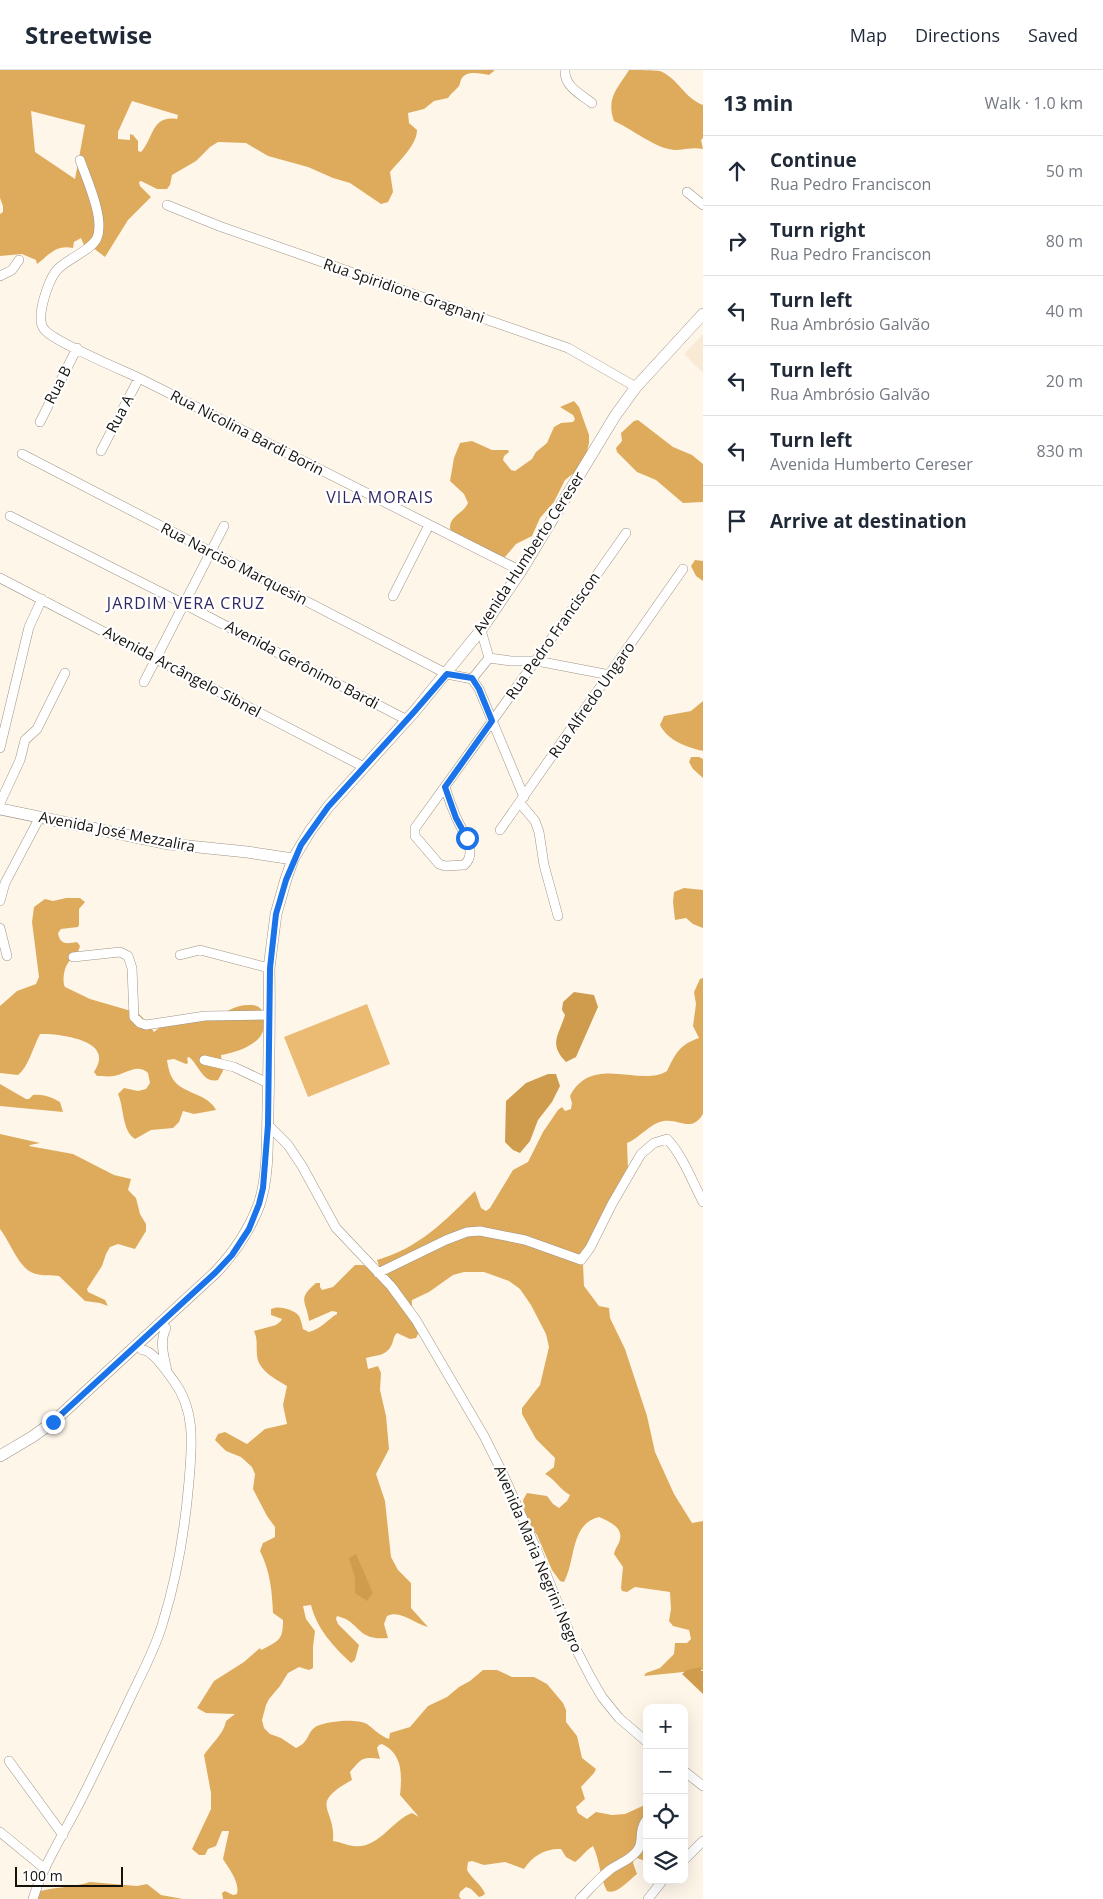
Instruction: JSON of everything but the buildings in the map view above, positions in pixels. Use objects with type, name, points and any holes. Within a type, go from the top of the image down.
[{"type":"main road","name":"Avenida Humberto Cereser","points":[[0,1456],[53,1422],[81,1397],[115,1372],[207,1288],[249,1229],[259,1204],[266,1170],[270,968],[276,914],[293,860],[315,824],[447,674],[481,630],[521,571],[616,416],[636,387],[702,316]]},
{"type":"main road","name":"Avenida José Mezzalira","points":[[0,809],[169,844],[247,852],[293,860]]},
{"type":"street","points":[[565,70],[564,76],[568,84],[592,102]]},
{"type":"street","name":"Rua Nicolina Bardi Borin","points":[[80,160],[94,200],[100,226],[97,238],[93,244],[63,263],[50,282],[40,318],[45,331],[521,571]]},
{"type":"street","points":[[687,192],[703,205]]},
{"type":"street","name":"Rua Spiridione Gragnani","points":[[167,205],[219,226],[568,348],[636,387]]},
{"type":"street","points":[[0,276],[12,270],[19,260]]},
{"type":"street","name":"Rua B","points":[[40,422],[77,348]]},
{"type":"street","name":"Rua A","points":[[101,451],[139,378]]},
{"type":"street","name":"Rua Narciso Marquesin","points":[[22,454],[447,674],[472,678]]},
{"type":"street","name":"Avenida Gerônimo Bardi","points":[[10,516],[407,720]]},
{"type":"street","points":[[393,596],[429,525]]},
{"type":"street","points":[[144,682],[224,526]]},
{"type":"street","name":"Rua Pedro Franciscon","points":[[445,787],[456,818],[467,838],[470,851],[469,858],[464,865],[445,866],[439,864],[414,833],[415,828],[537,661],[626,533]]},
{"type":"street","name":"Rua Alfredo Ungaro","points":[[500,830],[683,569]]},
{"type":"street","name":"Avenida Arcângelo Sibnel","points":[[0,578],[364,767]]},
{"type":"street","points":[[0,748],[29,627],[42,599]]},
{"type":"street","points":[[481,630],[489,658]]},
{"type":"street","points":[[489,658],[511,661],[537,661],[610,675]]},
{"type":"street","points":[[489,658],[472,678],[479,689],[522,800],[540,832],[544,865],[558,916]]},
{"type":"street","points":[[0,803],[20,760],[25,740],[37,728],[64,672]]},
{"type":"street","points":[[0,901],[5,883],[40,818]]},
{"type":"street","points":[[0,928],[7,956]]},
{"type":"street","points":[[180,956],[200,950],[270,968]]},
{"type":"street","points":[[73,957],[120,952],[128,956],[132,968],[134,1017],[140,1023],[146,1025],[205,1016],[269,1015]]},
{"type":"street","points":[[204,1060],[234,1067],[268,1082]]},
{"type":"street","name":"Avenida Maria Negrini Negro","points":[[268,1125],[288,1146],[302,1166],[336,1228],[405,1304],[416,1320],[484,1436],[534,1542],[575,1648],[602,1697],[619,1718],[643,1739]]},
{"type":"street","points":[[378,1273],[446,1240],[467,1232],[480,1231],[525,1240],[581,1260],[590,1248],[612,1204],[641,1154],[654,1143],[661,1140],[667,1140],[673,1145],[703,1202]]},
{"type":"street","points":[[159,1331],[162,1335],[167,1372]]},
{"type":"street","points":[[33,1899],[45,1869],[147,1665],[163,1623],[179,1557],[189,1474],[192,1439],[191,1419],[182,1395],[167,1372],[144,1344]]},
{"type":"street","points":[[9,1761],[63,1835]]},
{"type":"street","points":[[688,1774],[703,1786]]},
{"type":"street","points":[[580,1899],[606,1873],[631,1858],[641,1846],[640,1830],[643,1825]]},
{"type":"street","points":[[0,1832],[45,1869]]},
{"type":"street","points":[[688,1856],[703,1841]]},
{"type":"street","points":[[648,1899],[660,1884]]},
{"type":"shaded area","points":[[0,70],[494,70],[489,75],[468,74],[461,79],[459,86],[448,98],[434,101],[424,109],[408,113],[409,123],[417,130],[416,136],[407,152],[390,172],[393,192],[388,202],[381,204],[350,183],[308,167],[268,156],[246,143],[218,142],[196,161],[172,175],[167,189],[157,189],[141,181],[139,182],[140,186],[151,197],[128,220],[105,257],[92,247],[84,245],[81,238],[74,242],[73,248],[57,249],[37,264],[36,260],[22,254],[0,256],[0,214],[3,212],[3,206],[0,198]],"holes":[[[132,101],[178,115],[177,119],[162,120],[154,129],[141,152],[138,151],[138,141],[133,135],[130,134],[130,140],[118,139],[118,132]],[[31,111],[85,125],[75,179],[35,152]]]},
{"type":"shaded area","points":[[629,70],[660,71],[672,78],[696,102],[703,105],[703,138],[701,140],[703,149],[668,149],[614,121],[611,106],[612,100],[617,88]]},
{"type":"shaded area","points":[[703,334],[703,373],[684,354]]},
{"type":"shaded area","points":[[574,401],[579,407],[589,435],[584,465],[565,480],[554,502],[540,518],[532,536],[516,544],[505,557],[457,536],[450,529],[450,525],[468,503],[464,494],[450,481],[454,458],[460,443],[472,441],[492,450],[508,450],[509,452],[504,456],[503,460],[511,470],[515,471],[532,459],[536,452],[547,443],[554,427],[561,423],[573,422],[575,419],[573,415],[560,407]]},
{"type":"shaded area","points":[[638,420],[673,447],[692,455],[703,464],[703,502],[683,503],[656,480],[637,472],[617,452],[616,448],[622,441],[621,433],[634,421]]},
{"type":"shaded area","points":[[695,560],[703,561],[703,581],[696,576],[691,566]]},
{"type":"shaded area","points":[[703,701],[703,751],[684,745],[663,731],[660,725],[664,716],[691,711]]},
{"type":"shaded area","points":[[691,757],[703,759],[703,778],[693,769],[689,762]]},
{"type":"shaded area","points":[[684,888],[703,890],[703,928],[693,924],[686,918],[675,920],[674,892]]},
{"type":"shaded area","points":[[66,898],[80,898],[85,902],[79,909],[78,927],[61,929],[58,933],[62,942],[77,942],[80,946],[65,968],[65,987],[90,999],[138,1013],[154,1032],[159,1028],[163,1020],[204,1020],[245,1005],[252,1005],[262,1010],[265,1020],[260,1037],[244,1048],[221,1055],[223,1071],[218,1080],[205,1077],[189,1057],[186,1064],[174,1059],[167,1060],[174,1081],[186,1090],[208,1101],[216,1110],[194,1114],[183,1111],[179,1122],[173,1128],[151,1130],[135,1139],[125,1125],[118,1094],[124,1088],[138,1091],[146,1089],[150,1083],[148,1073],[144,1070],[136,1069],[114,1076],[97,1076],[94,1072],[99,1058],[95,1048],[72,1037],[40,1034],[28,1062],[18,1075],[0,1073],[0,1006],[17,991],[36,984],[39,977],[32,922],[34,907],[45,899],[53,901]]},
{"type":"shaded area","points":[[703,978],[703,1114],[699,1120],[690,1124],[670,1121],[659,1122],[627,1143],[628,1170],[612,1211],[613,1213],[583,1264],[584,1286],[599,1306],[609,1308],[610,1318],[625,1349],[647,1416],[655,1452],[674,1494],[692,1523],[703,1521],[703,1670],[644,1676],[646,1673],[660,1668],[674,1654],[675,1643],[687,1643],[691,1639],[689,1630],[673,1626],[669,1621],[671,1609],[670,1592],[635,1587],[627,1592],[622,1591],[623,1567],[614,1554],[620,1535],[617,1528],[610,1523],[599,1517],[583,1527],[578,1535],[564,1582],[560,1581],[552,1570],[537,1535],[526,1521],[523,1500],[527,1493],[547,1496],[559,1508],[567,1501],[570,1495],[545,1474],[554,1467],[555,1458],[536,1439],[522,1414],[522,1408],[540,1385],[549,1347],[546,1334],[531,1305],[520,1289],[509,1281],[484,1272],[464,1272],[453,1275],[429,1292],[412,1300],[419,1329],[416,1338],[410,1339],[397,1333],[387,1351],[366,1358],[368,1369],[378,1366],[381,1373],[380,1390],[386,1416],[389,1449],[376,1474],[385,1501],[391,1557],[398,1570],[411,1583],[411,1608],[428,1627],[397,1614],[392,1614],[387,1616],[384,1624],[388,1638],[377,1638],[364,1634],[351,1622],[337,1616],[338,1624],[359,1645],[355,1660],[351,1663],[326,1637],[317,1622],[311,1605],[303,1606],[306,1619],[315,1631],[313,1668],[309,1670],[299,1667],[288,1673],[269,1699],[262,1720],[264,1728],[270,1734],[281,1738],[296,1748],[304,1743],[311,1731],[317,1726],[342,1721],[362,1722],[389,1739],[390,1733],[410,1727],[428,1706],[447,1697],[483,1670],[497,1670],[512,1677],[534,1677],[547,1684],[563,1703],[566,1710],[566,1722],[577,1736],[582,1758],[596,1769],[581,1787],[585,1799],[576,1807],[578,1813],[587,1819],[596,1812],[612,1815],[625,1814],[643,1806],[643,1860],[635,1857],[633,1863],[637,1874],[619,1889],[611,1892],[607,1891],[593,1846],[575,1862],[566,1857],[561,1849],[545,1851],[531,1860],[524,1869],[505,1862],[484,1865],[472,1861],[468,1862],[467,1870],[485,1894],[479,1897],[466,1887],[460,1892],[459,1896],[461,1899],[223,1899],[222,1893],[225,1891],[233,1895],[237,1894],[238,1889],[223,1859],[229,1831],[222,1831],[216,1846],[208,1849],[205,1855],[199,1855],[192,1849],[211,1809],[211,1793],[204,1755],[220,1735],[226,1721],[235,1714],[206,1713],[197,1708],[214,1681],[244,1662],[260,1648],[261,1650],[276,1642],[281,1636],[283,1627],[283,1620],[273,1613],[270,1581],[260,1551],[263,1543],[275,1537],[275,1527],[253,1489],[255,1474],[252,1467],[241,1457],[226,1451],[215,1440],[218,1434],[225,1432],[247,1444],[265,1429],[287,1424],[283,1405],[287,1386],[268,1374],[258,1361],[254,1331],[276,1325],[281,1321],[282,1319],[271,1315],[271,1309],[278,1307],[297,1314],[303,1329],[309,1332],[317,1329],[337,1314],[337,1312],[332,1311],[309,1321],[304,1297],[316,1283],[320,1283],[322,1290],[333,1287],[355,1265],[376,1269],[379,1266],[377,1260],[392,1255],[419,1241],[442,1223],[475,1191],[481,1208],[486,1211],[490,1208],[513,1170],[528,1162],[543,1132],[558,1110],[562,1107],[565,1111],[571,1109],[570,1096],[579,1083],[591,1076],[604,1074],[644,1076],[656,1075],[667,1071],[679,1050],[699,1038],[693,1026],[696,1004],[694,992],[700,979]],"holes":[[[382,1744],[394,1753],[400,1766],[400,1795],[419,1817],[412,1813],[370,1844],[353,1846],[333,1841],[333,1830],[327,1807],[330,1795],[352,1780],[350,1772],[360,1761],[365,1758],[380,1759],[377,1748],[379,1745]]]},
{"type":"shaded area","points":[[574,992],[594,995],[598,1007],[576,1057],[566,1062],[557,1050],[556,1039],[565,1015],[562,1010],[563,1002]]},
{"type":"shaded area","points":[[367,1004],[390,1064],[308,1097],[284,1037]]},
{"type":"shaded area","points":[[548,1074],[556,1074],[560,1086],[552,1102],[538,1120],[530,1141],[520,1153],[513,1150],[505,1142],[506,1101],[526,1083]]},
{"type":"shaded area","points":[[0,1084],[26,1099],[33,1095],[44,1095],[54,1099],[60,1102],[63,1112],[0,1106]]},
{"type":"shaded area","points":[[0,1134],[40,1143],[29,1146],[73,1154],[114,1175],[131,1179],[128,1190],[136,1198],[140,1214],[146,1224],[146,1231],[135,1249],[118,1244],[110,1247],[102,1266],[87,1289],[88,1292],[105,1300],[108,1306],[85,1301],[59,1276],[39,1275],[30,1271],[20,1262],[0,1229]]},
{"type":"shaded area","points":[[356,1554],[373,1593],[367,1601],[355,1593],[355,1578],[349,1558]]},
{"type":"shaded area","points":[[701,1667],[701,1671],[703,1671],[703,1694],[682,1674],[687,1670]]},
{"type":"shaded area","points":[[90,1882],[137,1886],[147,1884],[161,1895],[183,1899],[36,1899],[40,1891]]},
{"type":"district","name":"VILA MORAIS","points":[[380,497]]},
{"type":"district","name":"JARDIM VERA CRUZ","points":[[186,603]]},
{"type":"route","points":[[53,1422],[216,1272],[232,1255],[249,1229],[259,1204],[266,1170],[271,943],[276,914],[293,860],[310,830],[328,807],[447,674],[472,678],[479,689],[492,721],[445,787],[456,818],[467,838]]}]
